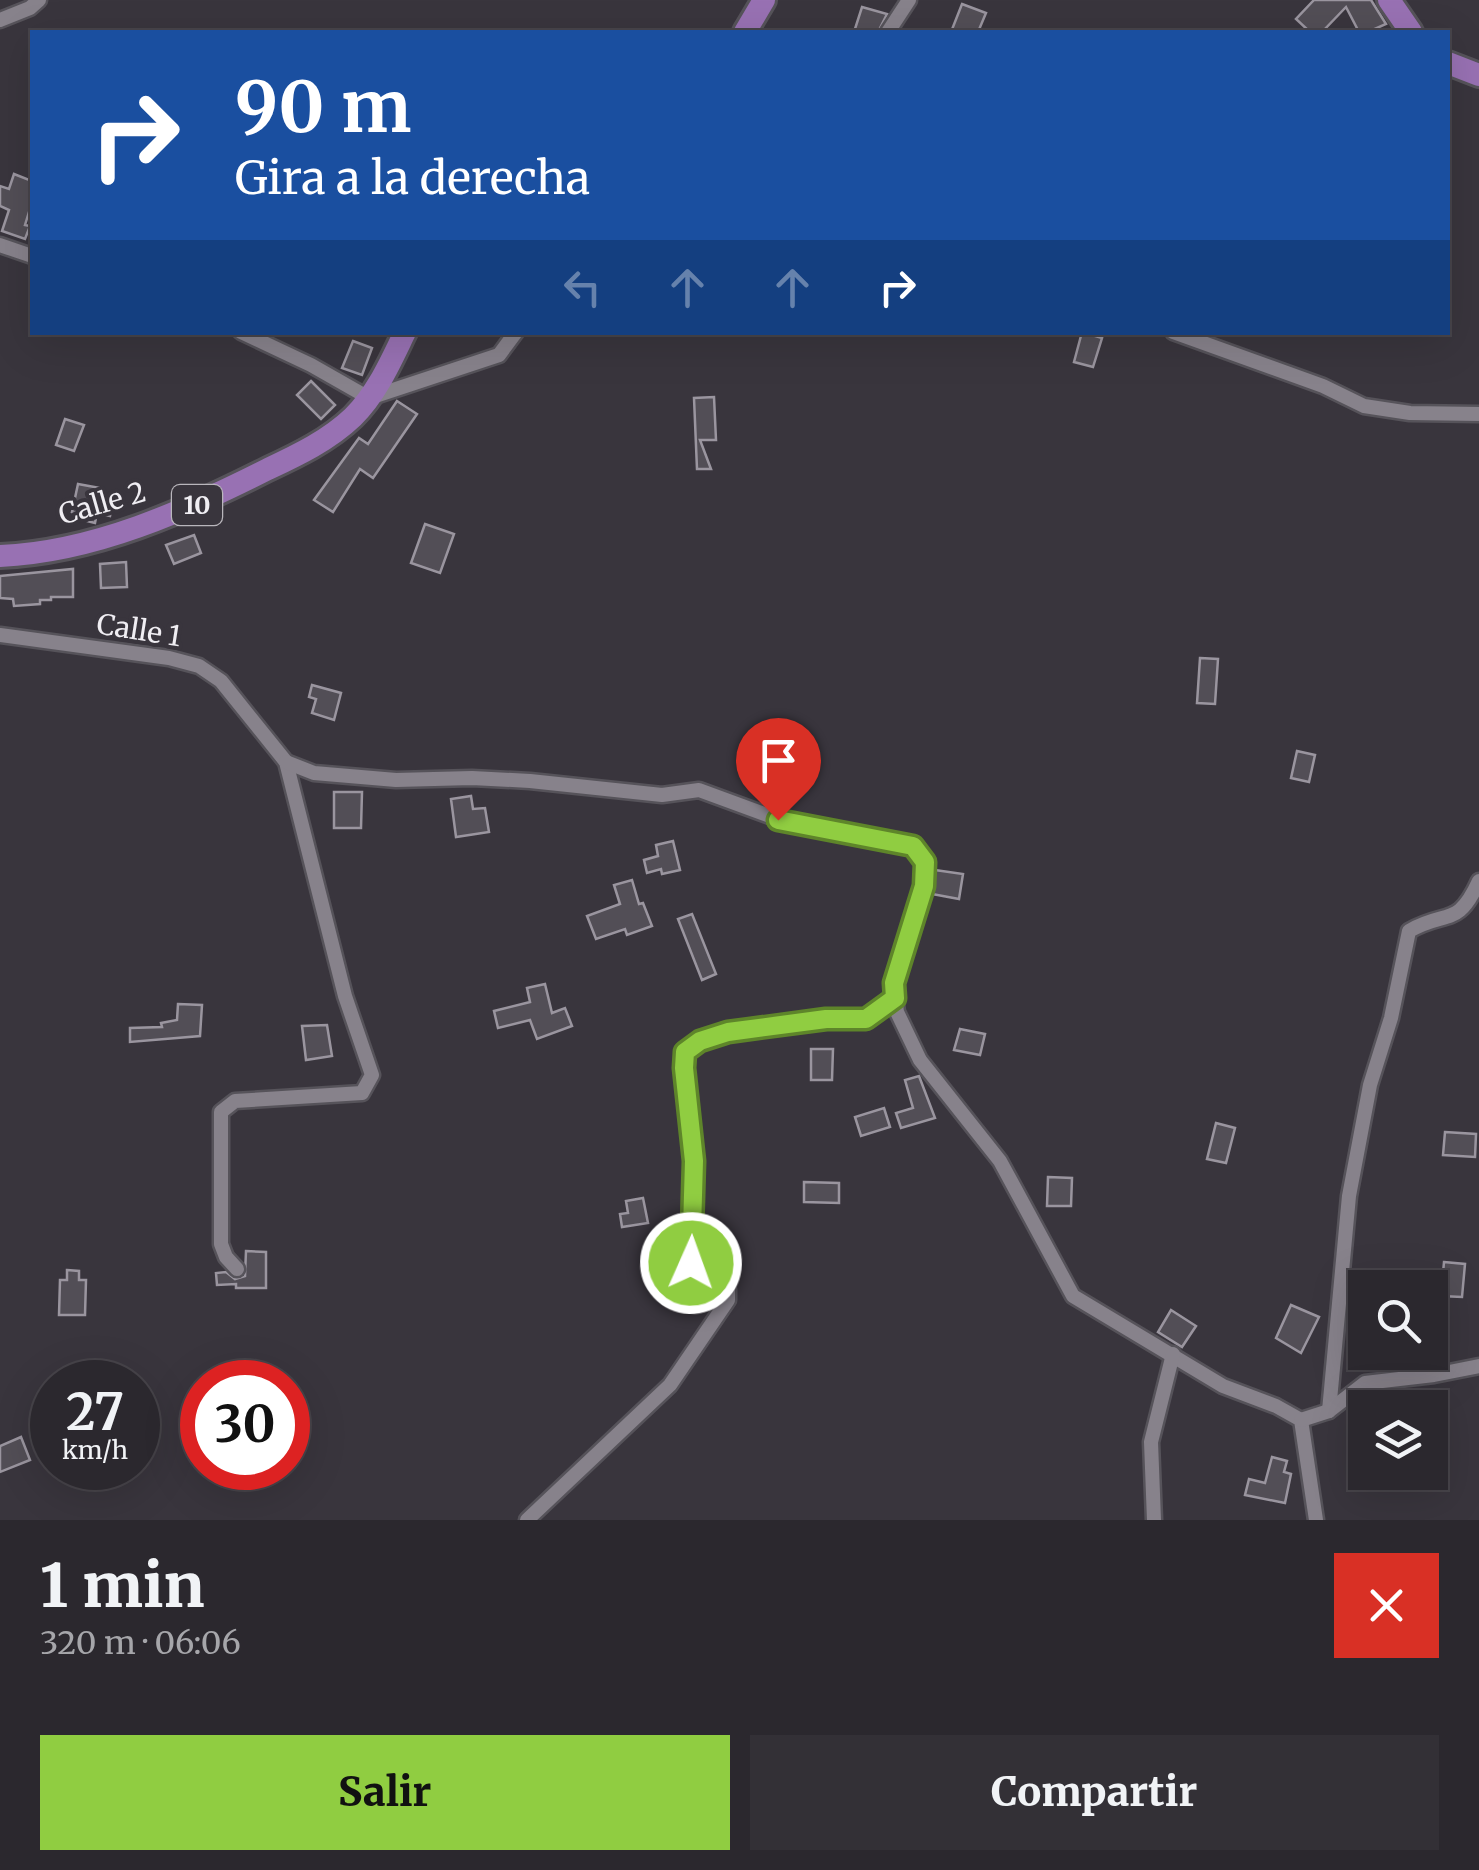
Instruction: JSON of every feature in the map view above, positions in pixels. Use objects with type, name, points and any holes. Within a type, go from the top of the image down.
[{"type":"main road","points":[[746,30],[764,0]]},
{"type":"main road","points":[[1390,0],[1410,30]]},
{"type":"main road","points":[[1450,65],[1479,75]]},
{"type":"main road","name":"10","points":[[369,398],[377,390],[404,335]]},
{"type":"main road","name":"Calle 2","points":[[0,556],[26,555],[112,535],[211,500],[307,450],[352,418],[369,398]]},
{"type":"street","points":[[0,20],[30,8],[39,0]]},
{"type":"street","points":[[889,30],[909,0]]},
{"type":"street","points":[[0,244],[30,255]]},
{"type":"street","points":[[247,335],[369,398],[499,356],[514,335]]},
{"type":"street","points":[[1182,335],[1323,386],[1364,406],[1410,413],[1479,414]]},
{"type":"street","name":"Calle 1","points":[[0,635],[169,658],[199,666],[221,681],[286,762]]},
{"type":"street","points":[[286,762],[314,773],[396,780],[530,781],[662,796],[699,790],[778,820],[913,846],[925,862],[924,886],[894,983],[897,1012],[920,1060],[1000,1161],[1073,1296],[1223,1386],[1301,1420],[1329,1411],[1365,1382],[1479,1366]]},
{"type":"street","points":[[237,1269],[221,1244],[221,1112],[235,1100],[362,1093],[372,1075],[345,996],[286,762]]},
{"type":"street","points":[[1329,1411],[1350,1196],[1370,1085],[1391,1018],[1402,954],[1410,932],[1424,922],[1448,918],[1467,906],[1479,881]]},
{"type":"street","points":[[527,1520],[670,1385],[728,1300],[728,1289],[724,1286],[698,1282],[691,1263],[694,1161],[685,1052],[700,1041],[728,1032],[826,1019],[866,1019],[895,998]]},
{"type":"street","points":[[1154,1520],[1151,1442],[1173,1354]]},
{"type":"street","points":[[1301,1420],[1316,1520]]},
{"type":"building","points":[[1314,0],[1371,0],[1386,24],[1372,30],[1358,30],[1346,7],[1324,30],[1308,30],[1296,19]]},
{"type":"building","points":[[962,4],[986,13],[979,30],[952,30]]},
{"type":"building","points":[[862,7],[887,14],[879,30],[855,30]]},
{"type":"building","points":[[14,174],[30,180],[30,209],[25,225],[30,226],[25,239],[2,231],[9,210],[0,206],[0,186],[9,189]]},
{"type":"building","points":[[1081,335],[1102,338],[1093,367],[1074,362]]},
{"type":"building","points":[[353,341],[372,348],[362,375],[342,368]]},
{"type":"building","points":[[311,381],[335,405],[321,419],[297,395]]},
{"type":"building","points":[[714,397],[716,440],[700,440],[711,469],[697,469],[694,398]]},
{"type":"building","points":[[397,401],[417,414],[373,478],[360,469],[333,512],[314,500],[359,438],[368,444]]},
{"type":"building","points":[[65,419],[84,425],[74,451],[56,445]]},
{"type":"building","points":[[78,484],[100,488],[99,494],[114,497],[110,516],[97,513],[95,523],[72,512]]},
{"type":"building","points":[[425,524],[454,534],[440,573],[411,563]]},
{"type":"building","points":[[194,535],[201,553],[174,564],[166,545]]},
{"type":"building","points":[[126,562],[127,587],[101,588],[100,564]]},
{"type":"building","points":[[73,569],[73,597],[51,597],[40,600],[40,604],[14,606],[13,599],[0,598],[0,576]]},
{"type":"building","points":[[1200,658],[1218,659],[1215,704],[1197,703]]},
{"type":"building","points":[[312,685],[341,693],[334,720],[312,713],[316,699],[309,697]]},
{"type":"building","points":[[1297,751],[1315,755],[1309,782],[1291,778]]},
{"type":"building","points":[[334,792],[362,792],[361,828],[334,828]]},
{"type":"building","points":[[471,796],[473,809],[485,808],[489,832],[456,837],[451,799]]},
{"type":"building","points":[[673,841],[680,870],[647,873],[644,860],[658,856],[656,845]]},
{"type":"building","points":[[935,870],[963,874],[959,899],[932,894]]},
{"type":"building","points":[[632,880],[639,904],[643,903],[652,926],[627,935],[625,929],[596,939],[587,916],[620,904],[614,885]]},
{"type":"building","points":[[692,914],[716,974],[702,980],[678,919]]},
{"type":"building","points":[[545,984],[552,1013],[565,1008],[572,1026],[537,1039],[530,1020],[498,1028],[494,1011],[530,1002],[527,988]]},
{"type":"building","points":[[178,1004],[202,1005],[200,1036],[130,1042],[130,1028],[162,1027],[161,1023],[177,1020]]},
{"type":"building","points":[[327,1025],[332,1056],[306,1060],[302,1026]]},
{"type":"building","points":[[960,1029],[985,1034],[980,1055],[954,1050]]},
{"type":"building","points":[[811,1049],[833,1049],[832,1080],[811,1080]]},
{"type":"building","points":[[919,1076],[935,1118],[901,1128],[896,1113],[913,1108],[905,1080]]},
{"type":"building","points":[[884,1108],[890,1127],[861,1136],[855,1117]]},
{"type":"building","points":[[1216,1123],[1235,1128],[1226,1163],[1207,1159]]},
{"type":"building","points":[[1445,1132],[1476,1134],[1475,1157],[1443,1155]]},
{"type":"building","points":[[1048,1177],[1072,1178],[1071,1206],[1047,1206]]},
{"type":"building","points":[[804,1182],[839,1183],[839,1203],[804,1202]]},
{"type":"building","points":[[643,1198],[648,1223],[622,1227],[620,1214],[628,1213],[626,1201]]},
{"type":"building","points":[[246,1251],[266,1252],[266,1288],[217,1285],[216,1273],[226,1272],[235,1279],[245,1276]]},
{"type":"building","points":[[1444,1262],[1465,1264],[1462,1297],[1448,1296],[1448,1270],[1443,1270]]},
{"type":"building","points":[[67,1270],[79,1271],[79,1280],[86,1280],[85,1315],[59,1315],[60,1280],[67,1280]]},
{"type":"building","points":[[1291,1305],[1319,1317],[1301,1353],[1276,1338]]},
{"type":"building","points":[[1171,1310],[1196,1326],[1182,1347],[1158,1332]]},
{"type":"building","points":[[21,1437],[30,1460],[0,1472],[0,1446]]},
{"type":"building","points":[[1272,1457],[1287,1461],[1284,1472],[1291,1474],[1285,1503],[1245,1495],[1249,1479],[1265,1483]]},
{"type":"route","points":[[691,1263],[694,1161],[685,1052],[700,1041],[728,1032],[826,1019],[866,1019],[880,1011],[895,998],[894,983],[924,886],[925,862],[913,846],[778,820]]}]
